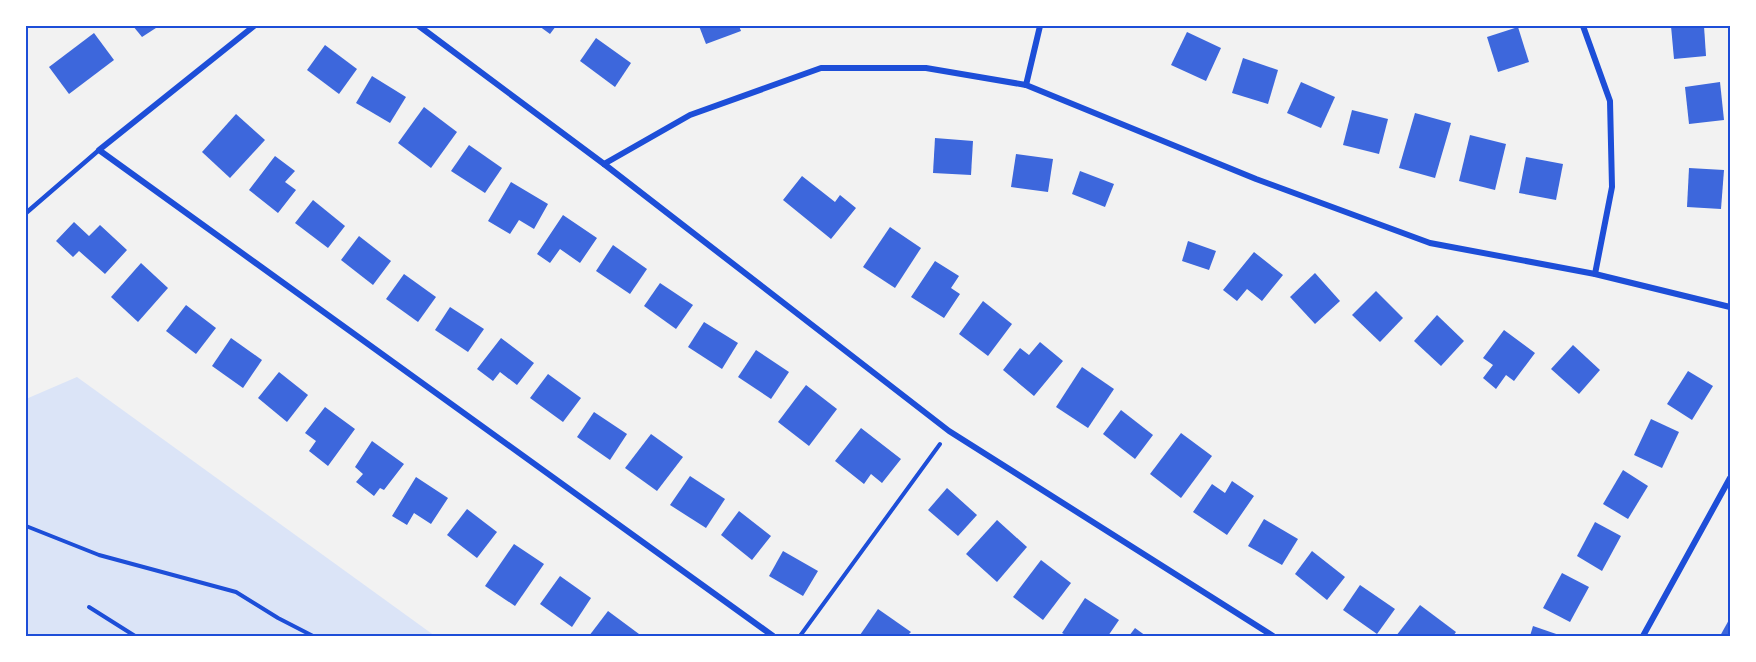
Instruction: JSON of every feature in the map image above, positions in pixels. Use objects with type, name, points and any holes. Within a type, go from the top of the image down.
[{"type":"street","points":[[254,26],[99,150],[773,636]]},
{"type":"street","points":[[419,26],[604,164],[949,431],[1273,636]]},
{"type":"street","points":[[1026,85],[1040,26]]},
{"type":"street","points":[[1583,26],[1610,101],[1612,187],[1595,274]]},
{"type":"street","points":[[604,164],[690,115],[821,68],[926,68],[1026,85],[1256,179],[1430,243],[1595,274],[1731,307]]},
{"type":"street","points":[[1643,636],[1731,478]]},
{"type":"lane","points":[[26,213],[99,150]]},
{"type":"path","points":[[800,636],[949,431]]},
{"type":"path","points":[[26,526],[99,555],[236,591],[278,618],[313,636]]},
{"type":"path","points":[[89,607],[135,636]]},
{"type":"shaded area","points":[[77,377],[435,636],[26,636],[26,399]]},
{"type":"building","points":[[133,26],[159,26],[142,37]]},
{"type":"building","points":[[539,26],[556,26],[550,34]]},
{"type":"building","points":[[699,26],[739,26],[741,31],[706,44]]},
{"type":"building","points":[[1671,26],[1704,26],[1706,56],[1674,59]]},
{"type":"building","points":[[1518,27],[1529,62],[1498,72],[1487,37]]},
{"type":"building","points":[[1187,32],[1221,48],[1206,81],[1171,65]]},
{"type":"building","points":[[94,33],[114,60],[69,94],[49,67]]},
{"type":"building","points":[[596,38],[631,63],[615,87],[580,61]]},
{"type":"building","points":[[325,45],[357,69],[339,94],[307,70]]},
{"type":"building","points":[[1243,58],[1278,70],[1268,104],[1232,93]]},
{"type":"building","points":[[372,76],[406,97],[390,123],[356,103]]},
{"type":"building","points":[[1301,82],[1335,97],[1321,128],[1287,113]]},
{"type":"building","points":[[1720,82],[1724,120],[1689,124],[1685,87]]},
{"type":"building","points":[[424,107],[457,132],[431,168],[398,143]]},
{"type":"building","points":[[1352,110],[1388,119],[1379,154],[1343,145]]},
{"type":"building","points":[[1415,113],[1451,123],[1435,178],[1399,168]]},
{"type":"building","points":[[236,114],[265,140],[230,178],[202,152]]},
{"type":"building","points":[[1470,135],[1506,144],[1495,190],[1459,181]]},
{"type":"building","points":[[935,138],[973,141],[971,175],[933,173]]},
{"type":"building","points":[[469,145],[502,168],[485,193],[451,171]]},
{"type":"building","points":[[1016,154],[1053,159],[1048,192],[1011,187]]},
{"type":"building","points":[[275,156],[295,171],[285,182],[296,190],[278,213],[249,190]]},
{"type":"building","points":[[1526,157],[1563,164],[1556,200],[1519,193]]},
{"type":"building","points":[[1689,168],[1724,170],[1721,209],[1687,207]]},
{"type":"building","points":[[1080,171],[1114,184],[1105,207],[1072,194]]},
{"type":"building","points":[[802,176],[835,202],[840,195],[856,208],[831,239],[783,200]]},
{"type":"building","points":[[511,182],[548,204],[534,229],[519,220],[510,234],[488,221]]},
{"type":"building","points":[[313,200],[345,226],[328,248],[295,223]]},
{"type":"building","points":[[563,215],[597,238],[580,263],[560,249],[550,263],[537,254]]},
{"type":"building","points":[[74,222],[89,236],[100,225],[127,250],[105,274],[79,251],[73,257],[56,241]]},
{"type":"building","points":[[890,227],[921,248],[895,288],[863,267]]},
{"type":"building","points":[[359,236],[391,261],[373,285],[341,260]]},
{"type":"building","points":[[1188,241],[1216,251],[1209,270],[1182,261]]},
{"type":"building","points":[[613,245],[647,269],[630,294],[596,271]]},
{"type":"building","points":[[1254,252],[1283,275],[1262,301],[1247,289],[1237,301],[1223,290]]},
{"type":"building","points":[[935,261],[959,276],[951,288],[960,294],[944,318],[911,297]]},
{"type":"building","points":[[141,263],[168,288],[138,322],[111,297]]},
{"type":"building","points":[[1315,273],[1340,301],[1315,324],[1290,297]]},
{"type":"building","points":[[404,274],[436,297],[418,322],[386,299]]},
{"type":"building","points":[[660,283],[693,305],[676,329],[644,306]]},
{"type":"building","points":[[1376,291],[1403,318],[1380,342],[1352,315]]},
{"type":"building","points":[[983,301],[1012,324],[988,356],[959,334]]},
{"type":"building","points":[[186,305],[216,328],[196,354],[166,331]]},
{"type":"building","points":[[450,307],[484,329],[468,352],[435,330]]},
{"type":"building","points":[[1437,315],[1464,341],[1441,366],[1414,341]]},
{"type":"building","points":[[704,322],[738,343],[722,369],[688,347]]},
{"type":"building","points":[[1504,330],[1535,353],[1514,381],[1506,375],[1496,389],[1483,378],[1493,365],[1483,358]]},
{"type":"building","points":[[231,338],[262,360],[243,388],[212,366]]},
{"type":"building","points":[[501,338],[534,363],[517,385],[500,372],[493,381],[477,369]]},
{"type":"building","points":[[1040,342],[1063,361],[1034,396],[1003,370],[1020,348],[1029,355]]},
{"type":"building","points":[[1573,345],[1600,370],[1579,394],[1551,369]]},
{"type":"building","points":[[756,350],[789,372],[771,399],[738,377]]},
{"type":"building","points":[[1082,367],[1114,389],[1088,428],[1056,407]]},
{"type":"building","points":[[1688,371],[1713,386],[1692,420],[1667,404]]},
{"type":"building","points":[[279,372],[308,395],[287,422],[258,398]]},
{"type":"building","points":[[548,374],[581,398],[563,422],[530,398]]},
{"type":"building","points":[[806,385],[837,409],[809,446],[778,422]]},
{"type":"building","points":[[325,407],[355,429],[328,466],[309,451],[316,441],[305,433]]},
{"type":"building","points":[[1121,410],[1153,435],[1135,459],[1103,434]]},
{"type":"building","points":[[594,412],[627,434],[610,460],[577,437]]},
{"type":"building","points":[[1651,419],[1679,432],[1662,468],[1634,455]]},
{"type":"building","points":[[861,428],[901,459],[882,483],[871,474],[864,484],[835,461]]},
{"type":"building","points":[[1181,433],[1212,456],[1181,498],[1150,474]]},
{"type":"building","points":[[651,434],[683,457],[657,491],[625,468]]},
{"type":"building","points":[[372,441],[404,464],[384,490],[380,488],[374,496],[356,482],[363,474],[355,467]]},
{"type":"building","points":[[1623,470],[1648,486],[1628,519],[1603,504]]},
{"type":"building","points":[[690,476],[725,499],[706,528],[670,505]]},
{"type":"building","points":[[416,477],[448,498],[431,524],[414,513],[407,525],[392,516]]},
{"type":"building","points":[[1232,481],[1254,496],[1227,535],[1193,512],[1212,484],[1225,493]]},
{"type":"building","points":[[947,488],[977,515],[958,536],[928,510]]},
{"type":"building","points":[[467,509],[497,532],[477,558],[447,535]]},
{"type":"building","points":[[739,511],[771,536],[752,560],[721,535]]},
{"type":"building","points":[[1264,519],[1298,539],[1282,565],[1248,546]]},
{"type":"building","points":[[997,520],[1027,547],[997,582],[966,554]]},
{"type":"building","points":[[1595,522],[1621,536],[1602,571],[1577,556]]},
{"type":"building","points":[[514,544],[544,564],[515,606],[485,586]]},
{"type":"building","points":[[783,551],[818,571],[803,596],[769,576]]},
{"type":"building","points":[[1312,551],[1345,577],[1327,600],[1295,574]]},
{"type":"building","points":[[1041,560],[1071,583],[1043,620],[1013,597]]},
{"type":"building","points":[[1562,573],[1589,587],[1570,622],[1543,608]]},
{"type":"building","points":[[560,576],[591,598],[572,627],[540,604]]},
{"type":"building","points":[[1360,585],[1395,609],[1377,634],[1343,610]]},
{"type":"building","points":[[1085,598],[1119,620],[1108,636],[1068,636],[1062,633]]},
{"type":"building","points":[[1420,605],[1456,632],[1453,636],[1396,636]]},
{"type":"building","points":[[878,609],[911,632],[907,636],[860,635]]},
{"type":"building","points":[[608,611],[639,634],[638,636],[589,636]]},
{"type":"building","points":[[1730,618],[1730,636],[1720,636]]},
{"type":"building","points":[[1533,626],[1562,636],[1530,636]]},
{"type":"building","points":[[1135,628],[1146,636],[1129,636]]}]
